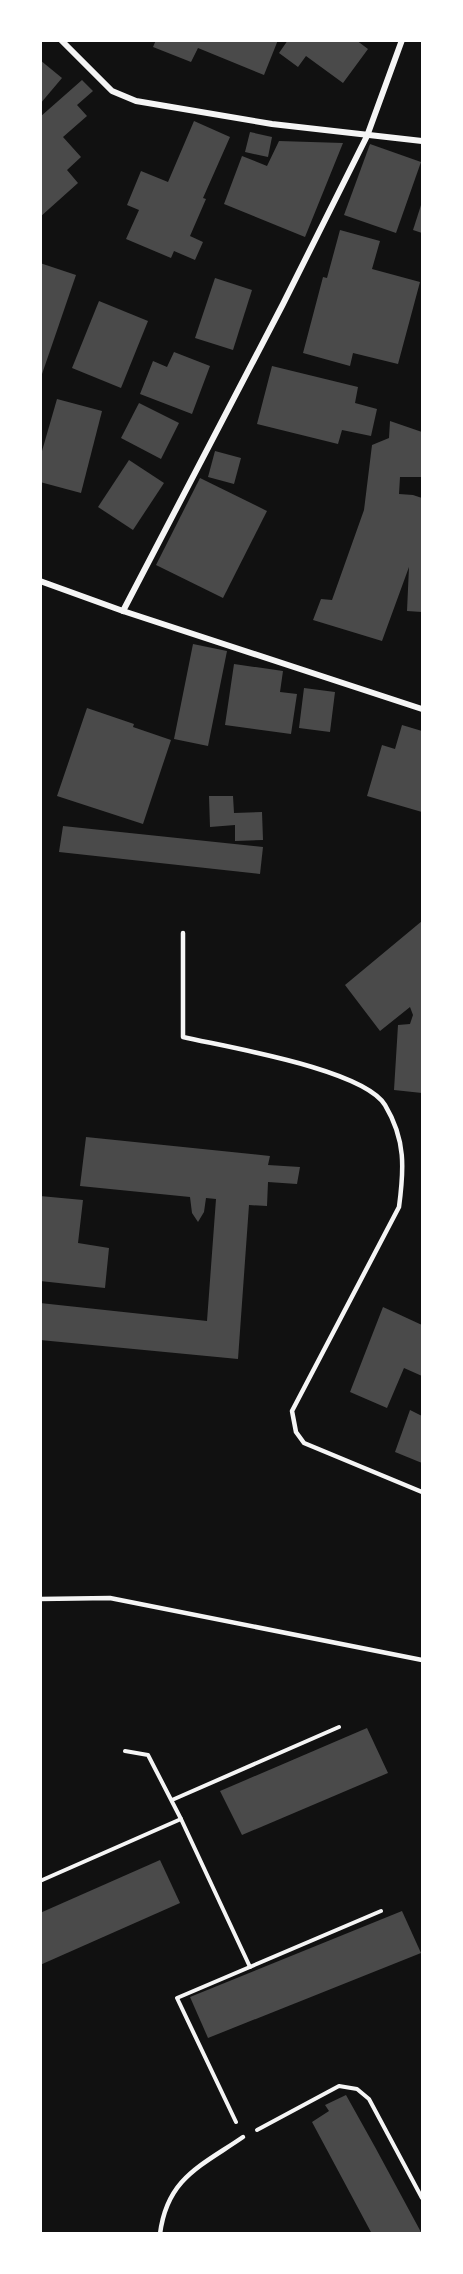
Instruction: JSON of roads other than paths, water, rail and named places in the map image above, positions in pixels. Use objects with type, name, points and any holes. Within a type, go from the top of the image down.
[{"type":"street","points":[[61,40],[112,91],[136,101],[272,124],[423,141]]},
{"type":"street","points":[[123,611],[283,304],[367,136],[402,40]]},
{"type":"street","points":[[40,581],[123,611],[423,709]]},
{"type":"lane","points":[[183,933],[183,1037],[317,1067],[358,1083],[384,1103],[400,1141],[404,1171],[399,1207],[292,1411],[296,1432],[304,1443],[423,1492]]},
{"type":"lane","points":[[40,1599],[110,1598],[423,1660]]},
{"type":"lane","points":[[160,2234],[162,2213],[172,2193],[186,2176],[243,2137]]}]
